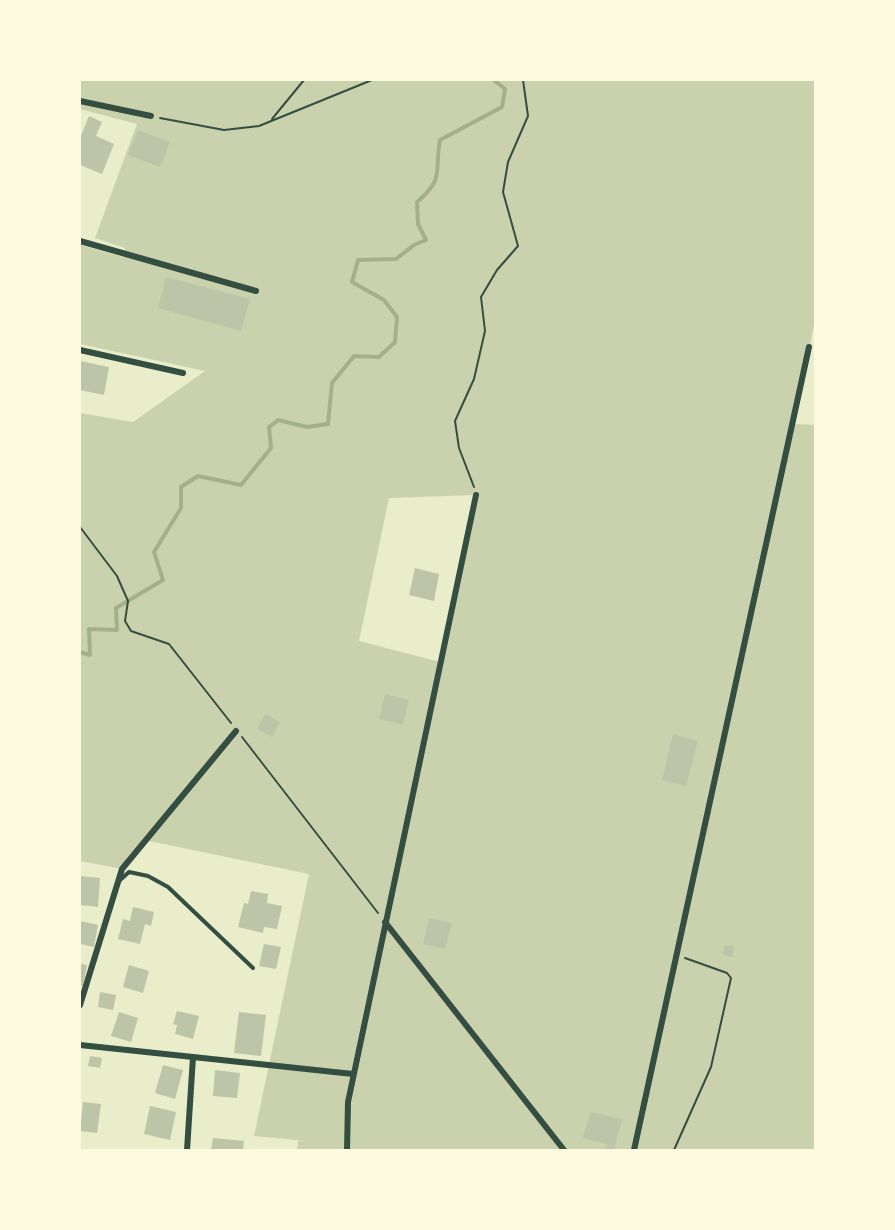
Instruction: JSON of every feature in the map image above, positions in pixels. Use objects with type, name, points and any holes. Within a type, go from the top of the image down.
[{"type":"street","points":[[80,101],[151,116]]},
{"type":"street","points":[[80,241],[256,291]]},
{"type":"street","points":[[634,1150],[809,347]]},
{"type":"street","points":[[80,350],[183,373]]},
{"type":"street","points":[[347,1150],[348,1102],[353,1074],[476,495]]},
{"type":"street","points":[[80,1005],[122,868],[236,730]]},
{"type":"street","points":[[386,922],[564,1150]]},
{"type":"street","points":[[80,1045],[353,1074]]},
{"type":"street","points":[[187,1150],[193,1057]]},
{"type":"lane","points":[[115,885],[129,872],[148,876],[168,887],[253,968]]},
{"type":"path","points":[[270,121],[304,80]]},
{"type":"path","points":[[151,116],[224,130],[259,126],[372,80]]},
{"type":"path","points":[[476,495],[471,475],[459,448],[455,421],[474,379],[485,331],[482,297],[497,270],[518,246],[503,192],[507,162],[528,116],[523,80]]},
{"type":"path","points":[[80,527],[117,576],[128,601],[125,621],[131,631],[169,644],[386,922]]},
{"type":"path","points":[[674,1150],[711,1067],[731,978],[727,972],[677,956]]},
{"type":"green space","points":[[80,80],[815,80],[815,321],[793,424],[816,425],[815,1150],[297,1150],[298,1141],[306,1141],[254,1136],[309,874],[144,840],[122,869],[80,861],[80,413],[133,422],[205,371],[80,344],[80,245],[123,257],[125,248],[95,238],[137,124],[80,109]],"holes":[[[475,495],[440,662],[359,641],[389,498]]]},
{"type":"building","points":[[89,116],[102,122],[96,136],[114,144],[102,174],[80,165],[80,138]]},
{"type":"building","points":[[138,130],[170,142],[160,167],[128,155]]},
{"type":"building","points":[[166,277],[250,299],[241,331],[158,308]]},
{"type":"building","points":[[80,361],[109,367],[104,395],[80,390]]},
{"type":"building","points":[[415,568],[439,574],[434,601],[409,595]]},
{"type":"building","points":[[385,694],[409,700],[403,725],[379,719]]},
{"type":"building","points":[[265,714],[280,722],[272,737],[257,729]]},
{"type":"building","points":[[673,734],[698,741],[686,786],[662,780]]},
{"type":"building","points":[[80,876],[100,878],[98,907],[80,905]]},
{"type":"building","points":[[251,891],[268,894],[267,903],[282,906],[277,929],[264,927],[263,933],[238,927],[244,903],[248,904]]},
{"type":"building","points":[[133,907],[154,912],[151,926],[145,924],[140,944],[118,939],[123,919],[130,921]]},
{"type":"building","points":[[429,918],[452,923],[445,949],[423,944]]},
{"type":"building","points":[[80,921],[98,925],[94,947],[80,944]]},
{"type":"building","points":[[264,944],[281,947],[276,969],[259,966]]},
{"type":"building","points":[[725,945],[734,947],[732,957],[723,955]]},
{"type":"building","points":[[80,964],[87,965],[83,986],[80,986]]},
{"type":"building","points":[[129,965],[149,971],[143,993],[123,987]]},
{"type":"building","points":[[100,992],[116,995],[113,1010],[98,1007]]},
{"type":"building","points":[[177,1011],[199,1016],[193,1039],[175,1034],[177,1025],[173,1024]]},
{"type":"building","points":[[119,1012],[138,1018],[131,1042],[111,1036]]},
{"type":"building","points":[[239,1012],[266,1015],[261,1056],[234,1053]]},
{"type":"building","points":[[90,1056],[102,1058],[100,1068],[88,1066]]},
{"type":"building","points":[[163,1065],[183,1070],[175,1099],[155,1093]]},
{"type":"building","points":[[215,1070],[240,1073],[237,1098],[213,1096]]},
{"type":"building","points":[[83,1102],[101,1104],[97,1133],[80,1131]]},
{"type":"building","points":[[150,1106],[176,1112],[170,1140],[144,1134]]},
{"type":"building","points":[[591,1112],[622,1119],[614,1150],[606,1150],[607,1144],[582,1138]]},
{"type":"building","points":[[213,1138],[244,1141],[243,1150],[211,1150]]},
{"type":"waterway","points":[[80,652],[90,655],[89,629],[117,630],[116,608],[163,580],[154,552],[181,508],[181,487],[198,476],[241,485],[271,448],[269,427],[278,420],[307,427],[328,424],[332,383],[354,356],[379,357],[395,342],[397,317],[384,300],[352,282],[358,260],[396,259],[414,245],[426,240],[418,224],[417,202],[435,181],[440,140],[502,107],[505,89],[494,80]]}]
